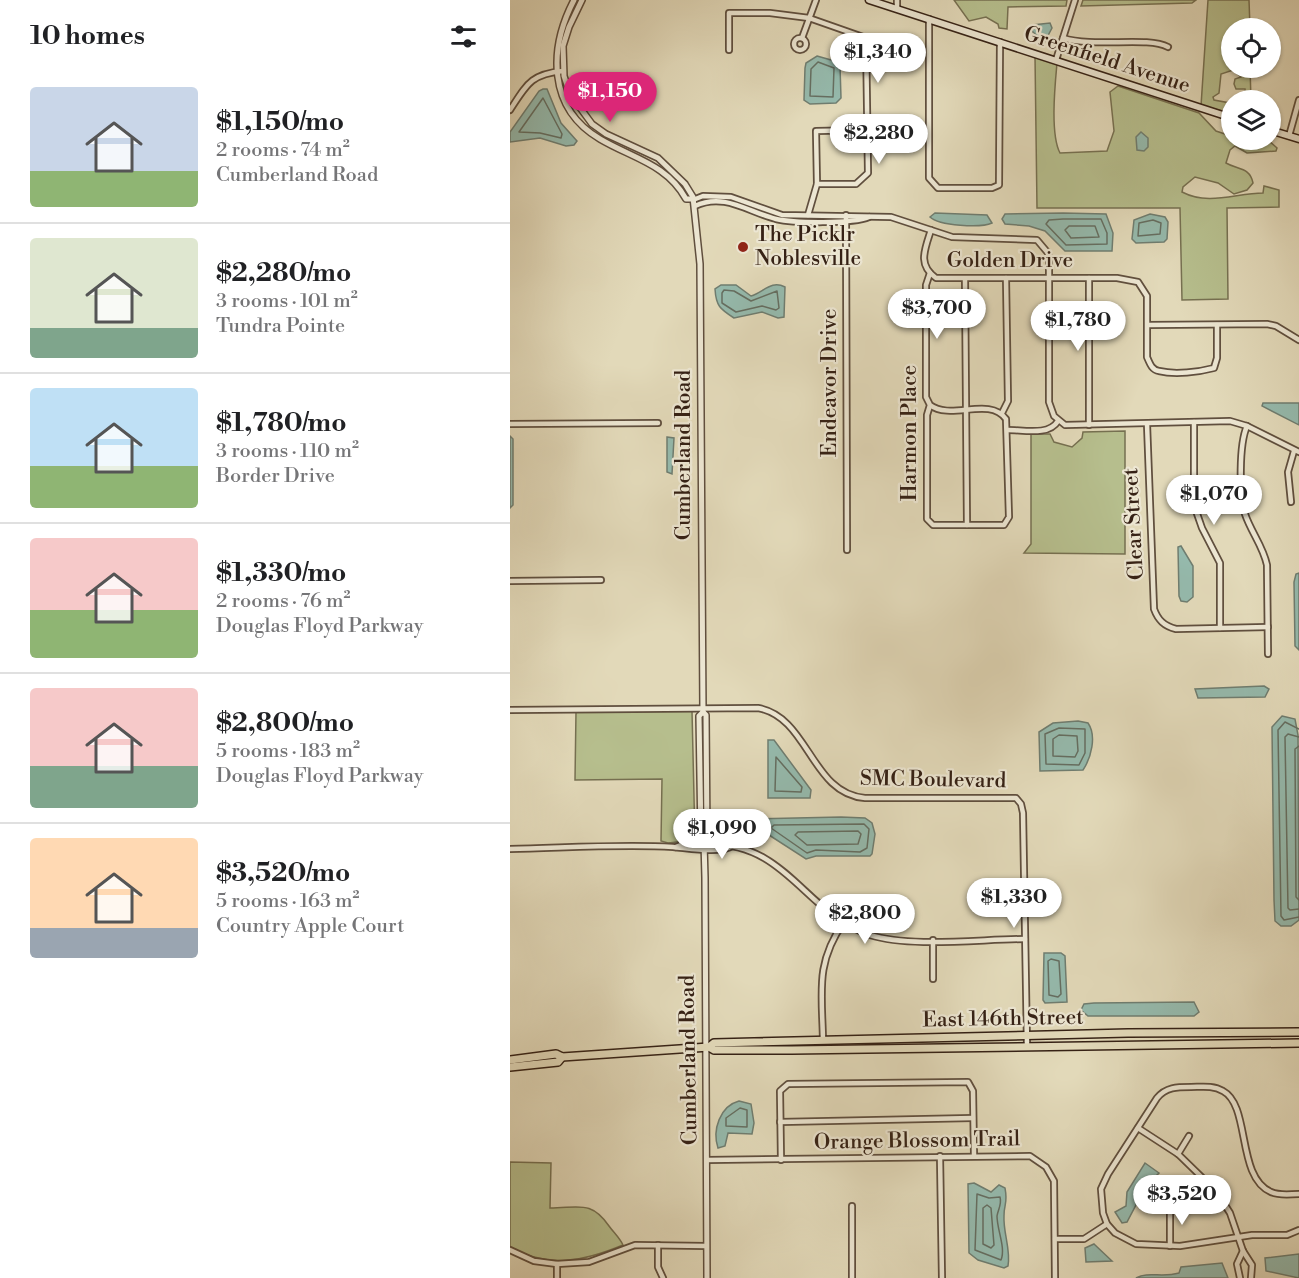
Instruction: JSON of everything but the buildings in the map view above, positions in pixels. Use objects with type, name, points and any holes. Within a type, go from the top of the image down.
[{"type":"main road","name":"Greenfield Avenue","points":[[868,0],[1221,114]]},
{"type":"main road","points":[[1281,134],[1299,139]]},
{"type":"main road","name":"East 146th Street","points":[[510,1059],[556,1054],[562,1057],[707,1047],[714,1043],[1027,1035],[1299,1032]]},
{"type":"main road","name":"East 146th Street","points":[[707,1047],[714,1050],[778,1050],[1299,1042]]},
{"type":"main road","name":"East 146th Street","points":[[510,1067],[558,1062],[562,1057]]},
{"type":"street","name":"Cumberland Road","points":[[574,0],[558,37],[560,71],[575,104],[586,119],[606,134],[665,163],[693,196],[700,264],[703,710],[706,716],[707,837],[704,845],[707,1047],[706,1278]]},
{"type":"street","name":"Cumberland Road","points":[[560,71],[564,40],[582,0]]},
{"type":"street","points":[[802,38],[816,0]]},
{"type":"street","points":[[897,0],[897,9]]},
{"type":"street","points":[[1056,60],[1075,0]]},
{"type":"street","points":[[729,50],[729,13],[770,13],[809,18],[866,38],[868,173],[856,184],[817,184]]},
{"type":"street","points":[[929,19],[930,181],[938,188],[992,188],[1000,183],[1000,42]]},
{"type":"street","points":[[1063,38],[1082,43],[1156,43],[1168,47]]},
{"type":"street","points":[[510,110],[530,81],[539,75],[560,71]]},
{"type":"street","points":[[1288,136],[1299,100]]},
{"type":"street","points":[[808,215],[817,184],[816,131],[867,130]]},
{"type":"street","points":[[693,202],[703,196],[731,197],[778,214],[846,218]]},
{"type":"street","points":[[693,202],[735,203],[777,219],[895,217],[952,237],[1037,240],[1048,253],[1049,402],[1058,421],[1065,425],[1230,421],[1247,426],[1297,452],[1288,472],[1291,502]]},
{"type":"street","name":"Endeavor Drive","points":[[846,218],[847,550]]},
{"type":"street","name":"Golden Drive","points":[[931,230],[923,255],[925,269],[936,278],[1129,279],[1138,282],[1147,296],[1148,326]]},
{"type":"street","name":"Harmon Place","points":[[930,273],[926,285],[926,397],[930,405],[927,415],[929,522],[933,525],[968,525]]},
{"type":"street","points":[[965,279],[968,525],[1004,525],[1009,517],[1008,430],[1002,413],[1008,401],[1006,278]]},
{"type":"street","points":[[1089,278],[1089,425]]},
{"type":"street","points":[[1217,325],[1217,358],[1214,368],[1204,371],[1158,371],[1151,366],[1147,357],[1148,326],[1267,324],[1276,326],[1299,340]]},
{"type":"street","points":[[930,405],[940,410],[995,410],[1002,413]]},
{"type":"street","points":[[1008,430],[1047,430],[1054,428],[1058,421]]},
{"type":"street","points":[[1194,422],[1194,505],[1202,528],[1220,563],[1220,628],[1268,627]]},
{"type":"street","points":[[510,424],[658,423]]},
{"type":"street","name":"Clear Street","points":[[1147,424],[1154,609],[1160,621],[1168,627],[1220,628]]},
{"type":"street","points":[[1247,426],[1242,442],[1242,503],[1245,515],[1264,551],[1267,565],[1268,654]]},
{"type":"street","points":[[510,581],[601,580]]},
{"type":"street","name":"SMC Boulevard","points":[[510,710],[703,710],[754,707],[773,712],[787,723],[829,781],[851,796],[865,798],[1010,796],[1020,802],[1023,813],[1025,939]]},
{"type":"street","points":[[510,849],[704,845],[729,849],[732,846],[751,850],[766,857],[844,922],[885,939],[1025,939],[1027,1045]]},
{"type":"street","points":[[823,1040],[824,963],[829,945],[844,922]]},
{"type":"street","points":[[933,940],[933,979]]},
{"type":"street","points":[[781,1160],[780,1091],[785,1085],[965,1081],[971,1085],[973,1092],[974,1155]]},
{"type":"street","points":[[1299,1194],[1273,1193],[1261,1184],[1244,1149],[1237,1106],[1226,1093],[1216,1088],[1175,1087],[1160,1094],[1104,1182],[1101,1205],[1107,1224],[1130,1242],[1170,1246],[1192,1245],[1239,1237],[1287,1235],[1299,1230]]},
{"type":"street","points":[[780,1122],[973,1118]]},
{"type":"street","points":[[1138,1128],[1178,1154],[1216,1191],[1230,1212],[1243,1251],[1252,1265],[1251,1278]]},
{"type":"street","points":[[1178,1154],[1189,1136]]},
{"type":"street","name":"Orange Blossom Trail","points":[[707,1160],[1026,1155],[1046,1167],[1054,1185],[1055,1278]]},
{"type":"street","points":[[940,1156],[942,1278]]},
{"type":"street","points":[[852,1206],[852,1278]]},
{"type":"street","points":[[1170,1207],[1170,1246]]},
{"type":"street","points":[[1055,1239],[1084,1239],[1107,1224]]},
{"type":"street","points":[[510,1250],[534,1261],[557,1264],[589,1262],[635,1245],[706,1245]]},
{"type":"street","points":[[658,1245],[658,1267],[663,1278]]},
{"type":"street","points":[[1240,1278],[1237,1264],[1243,1251]]},
{"type":"street","points":[[557,1264],[557,1278]]},
{"type":"green space","points":[[954,0],[1067,0],[1066,6],[1008,7],[1007,29],[999,28],[998,24],[986,17],[969,21]]},
{"type":"green space","points":[[1083,0],[1196,0],[1192,3],[1081,6]]},
{"type":"green space","points":[[1208,0],[1249,0],[1250,18],[1221,18],[1221,74],[1219,93],[1213,97],[1214,100],[1221,101],[1221,111],[1201,106]]},
{"type":"green space","points":[[1035,56],[1057,63],[1054,122],[1060,153],[1107,151],[1114,131],[1110,92],[1118,86],[1199,113],[1216,131],[1221,133],[1221,150],[1230,150],[1226,163],[1246,171],[1253,183],[1247,190],[1234,194],[1218,183],[1195,177],[1183,187],[1182,192],[1202,198],[1222,198],[1263,193],[1264,186],[1279,190],[1279,207],[1227,208],[1228,299],[1182,300],[1180,208],[1037,208]]},
{"type":"green space","points":[[1250,78],[1251,90],[1236,89],[1235,79]]},
{"type":"green space","points":[[1242,150],[1276,150],[1276,151],[1247,153]]},
{"type":"green space","points":[[1125,431],[1125,554],[1024,553],[1031,544],[1031,434],[1050,434],[1054,442],[1072,447],[1082,438],[1083,432]]},
{"type":"green space","points":[[692,711],[695,840],[668,843],[661,841],[662,779],[575,780],[576,712]]},
{"type":"green space","points":[[510,1162],[551,1163],[550,1208],[584,1207],[596,1212],[623,1245],[595,1255],[566,1260],[538,1258],[510,1247]]},
{"type":"water","points":[[1050,23],[1052,28],[1044,43],[1029,28],[1032,25]]},
{"type":"water","points":[[817,56],[838,62],[840,66],[841,98],[836,103],[810,104],[804,100],[806,63]]},
{"type":"water","points":[[547,89],[561,123],[577,141],[574,145],[566,146],[540,138],[510,142],[510,132],[539,91]]},
{"type":"water","points":[[1141,132],[1148,138],[1148,147],[1144,151],[1137,150],[1136,137]]},
{"type":"water","points":[[935,213],[987,215],[992,223],[987,225],[951,224],[930,217]]},
{"type":"water","points":[[1005,214],[1106,214],[1113,233],[1112,251],[1065,251],[1045,231],[1029,226],[1005,224],[1002,219]]},
{"type":"water","points":[[1150,214],[1165,217],[1168,222],[1167,239],[1164,242],[1136,243],[1132,239],[1134,220]]},
{"type":"water","points":[[721,285],[736,285],[751,296],[772,286],[785,287],[784,317],[778,318],[762,312],[734,318],[722,309],[716,299],[715,289]]},
{"type":"water","points":[[1263,403],[1299,403],[1299,425],[1262,406]]},
{"type":"water","points":[[510,436],[513,439],[513,505],[510,508]]},
{"type":"water","points":[[667,437],[674,438],[672,474],[667,472]]},
{"type":"water","points":[[1181,546],[1193,566],[1193,597],[1187,602],[1181,601],[1179,596],[1178,547]]},
{"type":"water","points":[[1299,573],[1299,650],[1295,646],[1294,582],[1296,574]]},
{"type":"water","points":[[1264,686],[1269,689],[1265,697],[1198,698],[1195,689]]},
{"type":"water","points":[[1282,716],[1295,719],[1298,735],[1299,920],[1291,926],[1281,926],[1275,921],[1274,900],[1272,727]]},
{"type":"water","points":[[1078,721],[1088,723],[1092,734],[1090,753],[1083,770],[1040,771],[1039,732],[1053,723]]},
{"type":"water","points":[[768,740],[774,740],[811,790],[810,798],[768,798]]},
{"type":"water","points":[[865,818],[872,823],[875,834],[870,856],[816,856],[806,859],[769,835],[747,825],[746,821],[753,819]]},
{"type":"water","points":[[1044,953],[1061,953],[1065,956],[1067,1002],[1045,1003],[1043,1000]]},
{"type":"water","points":[[1194,1002],[1199,1012],[1194,1016],[1088,1016],[1081,1010],[1084,1004],[1094,1003]]},
{"type":"water","points":[[739,1101],[751,1104],[754,1123],[752,1134],[728,1133],[725,1146],[718,1148],[716,1134],[722,1113]]},
{"type":"water","points":[[1145,1163],[1159,1173],[1146,1186],[1127,1222],[1122,1223],[1115,1212],[1126,1206],[1127,1192]]},
{"type":"water","points":[[974,1183],[991,1192],[999,1185],[1005,1188],[1004,1222],[1009,1260],[1008,1266],[1004,1268],[978,1260],[969,1253],[968,1184]]},
{"type":"water","points":[[1094,1244],[1112,1261],[1086,1262],[1085,1248]]},
{"type":"water","points":[[1299,1254],[1299,1278],[1266,1271],[1265,1258]]},
{"type":"water","points":[[1222,1263],[1228,1278],[1136,1278],[1146,1275],[1179,1273],[1181,1267]]},
{"type":"place","name":"The Picklr Noblesville","points":[[743,247]]}]
